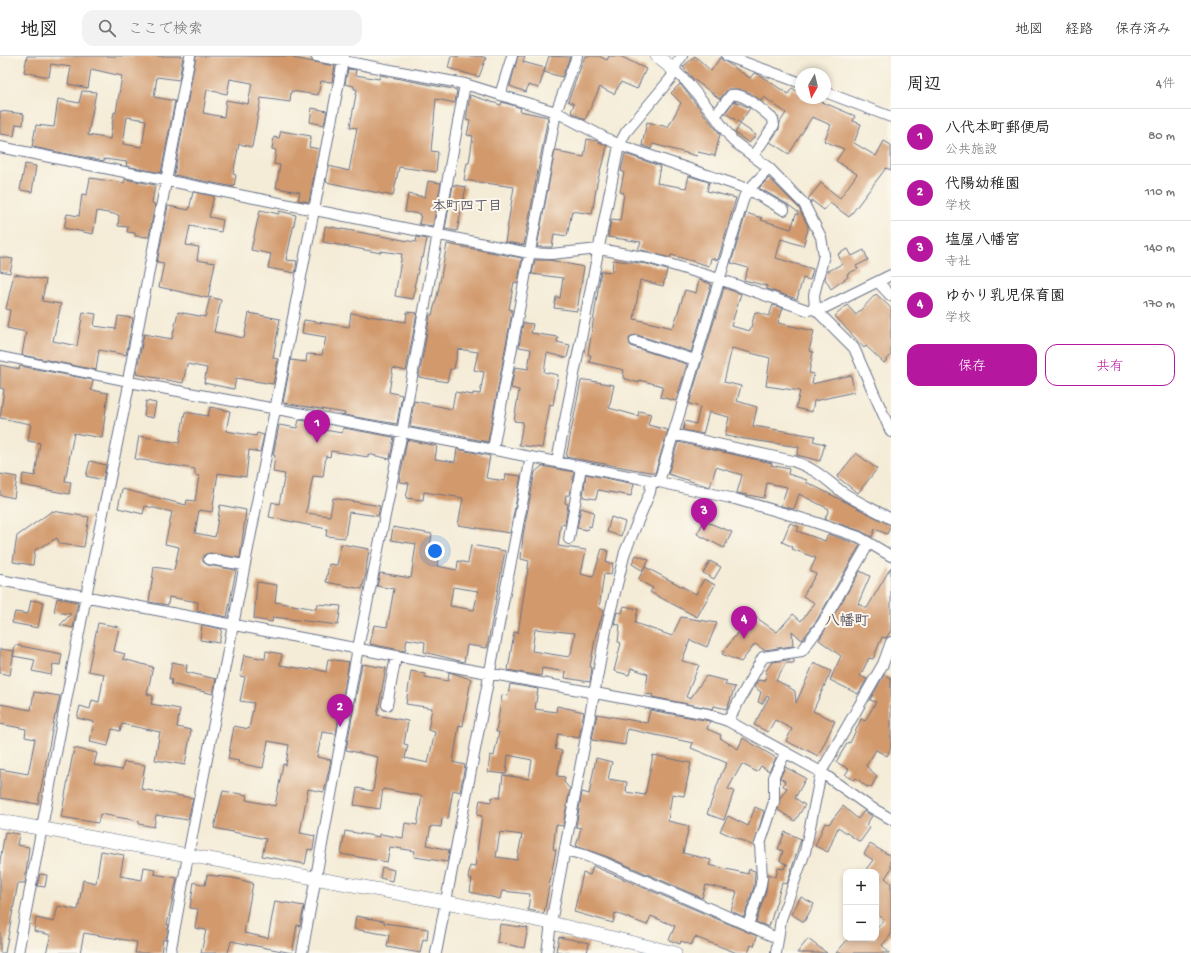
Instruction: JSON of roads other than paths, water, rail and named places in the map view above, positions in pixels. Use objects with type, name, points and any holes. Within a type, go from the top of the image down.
[{"type":"street","points":[[18,953],[86,596],[129,382],[129,375],[190,56]]},
{"type":"street","points":[[316,56],[343,58],[465,84],[556,112],[619,145],[748,189],[784,210]]},
{"type":"street","points":[[500,95],[512,56]]},
{"type":"street","points":[[493,449],[556,112],[577,56]]},
{"type":"street","points":[[657,56],[686,82],[715,116],[733,141],[769,168],[804,204],[821,237],[824,255],[814,295],[815,309],[854,348],[891,432]]},
{"type":"street","points":[[557,461],[619,145],[626,132],[671,78],[677,63],[682,56]]},
{"type":"street","points":[[727,56],[795,81]]},
{"type":"street","points":[[170,953],[343,58]]},
{"type":"street","points":[[302,953],[358,648],[402,432],[439,235],[465,84]]},
{"type":"street","points":[[715,116],[731,95],[736,94],[773,119],[774,125],[753,156]]},
{"type":"street","points":[[831,94],[891,117]]},
{"type":"street","points":[[0,147],[529,253],[550,254],[599,249],[648,258],[719,279],[807,310],[826,306],[891,275]]},
{"type":"street","points":[[547,953],[564,850],[607,625],[625,552],[656,481],[673,434],[716,295],[719,279],[744,196],[748,189],[754,186],[769,168]]},
{"type":"street","points":[[878,282],[891,296]]},
{"type":"street","points":[[635,341],[695,360]]},
{"type":"street","points":[[0,356],[274,410],[402,432],[656,481],[735,499],[811,521],[859,537],[891,556]]},
{"type":"street","points":[[673,434],[793,461],[809,466],[824,476],[842,492],[891,519]]},
{"type":"street","points":[[436,953],[531,457]]},
{"type":"street","points":[[569,539],[581,467]]},
{"type":"street","points":[[728,720],[763,657],[802,651],[822,624],[869,543]]},
{"type":"street","points":[[209,560],[244,565]]},
{"type":"street","points":[[0,580],[708,714],[728,720],[821,772],[891,819]]},
{"type":"street","points":[[776,953],[781,919],[805,852],[821,772],[887,665],[891,642]]},
{"type":"street","points":[[387,704],[396,656]]},
{"type":"street","points":[[748,925],[760,889],[762,878],[760,844],[774,802],[774,775],[786,752]]},
{"type":"street","points":[[0,821],[42,830],[446,902],[551,923],[675,953]]},
{"type":"street","points":[[564,850],[584,855],[605,863],[777,938]]},
{"type":"place","name":"八代本町郵便局","points":[[317,443]]},
{"type":"place","name":"塩屋八幡宮","points":[[704,531]]},
{"type":"place","name":"ゆかり乳児保育園","points":[[744,639]]},
{"type":"place","name":"代陽幼稚園","points":[[340,727]]},
{"type":"district","name":"本町四丁目","points":[[467,205]]},
{"type":"district","name":"八幡町","points":[[847,620]]}]
